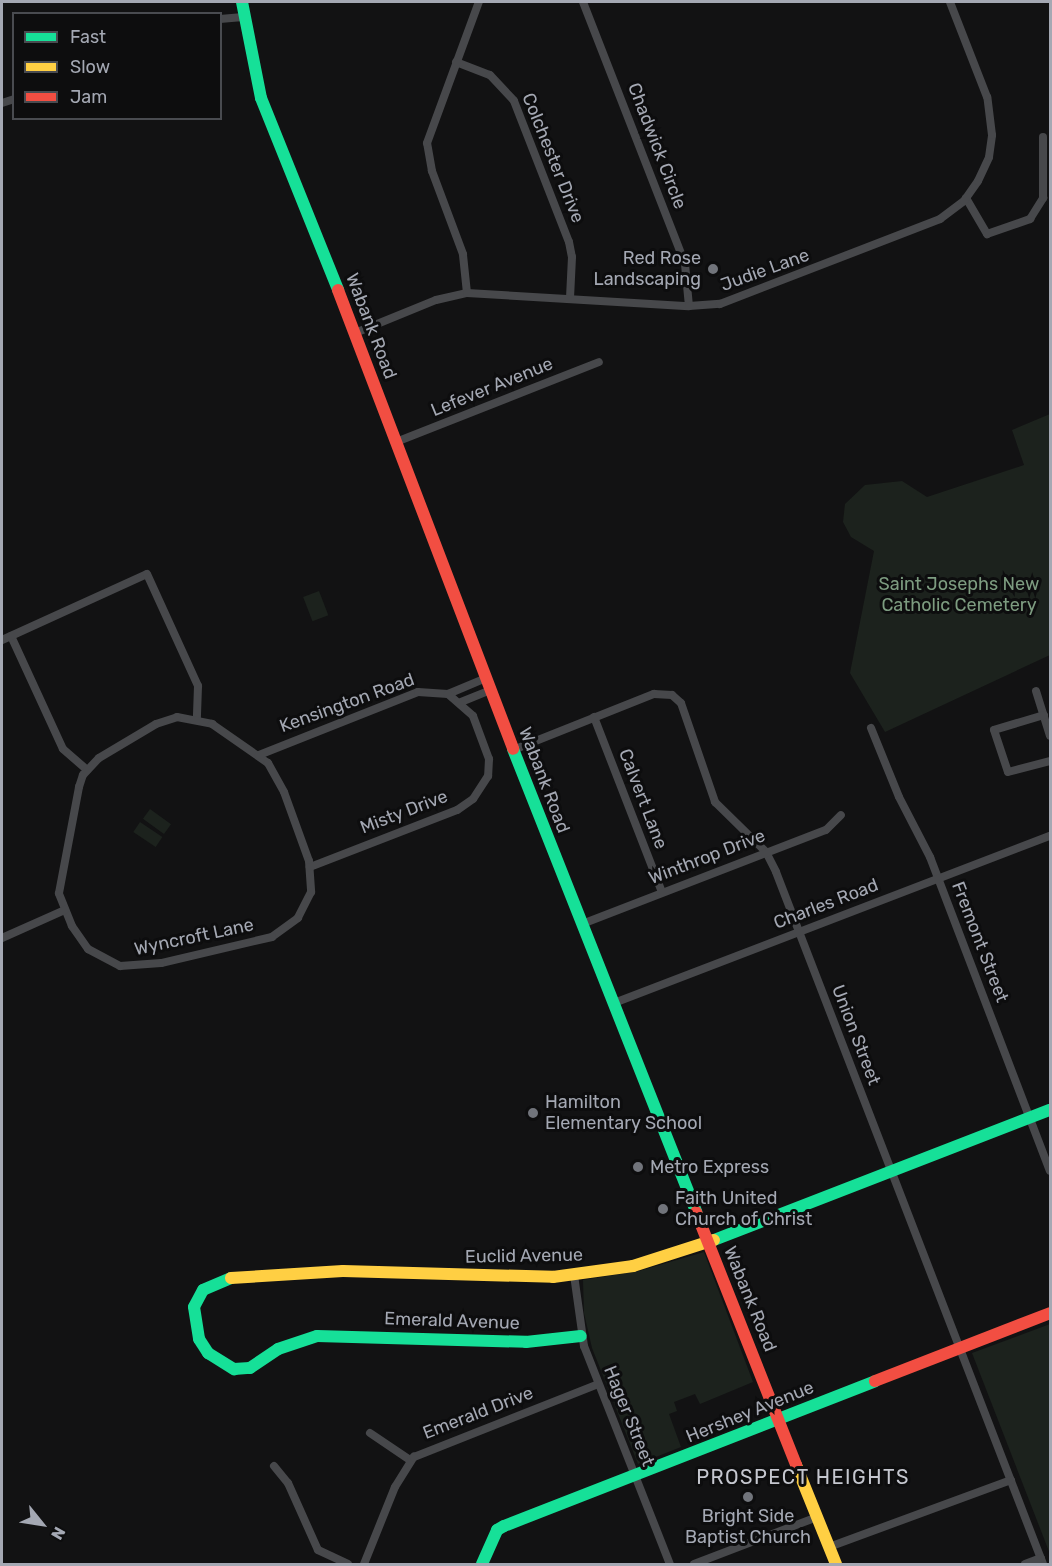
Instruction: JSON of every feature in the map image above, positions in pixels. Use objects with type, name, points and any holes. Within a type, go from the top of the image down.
[{"type":"street","name":"Wabank Road","points":[[242,2],[243,17],[261,98],[355,333],[513,750],[836,1564]]},
{"type":"street","points":[[467,292],[463,254],[427,153],[429,133],[479,2]]},
{"type":"street","name":"Chadwick Circle","points":[[583,2],[685,264],[689,306]]},
{"type":"street","name":"Judie Lane","points":[[355,333],[436,300],[467,292],[689,306],[743,298],[929,224],[966,198],[989,157],[992,119],[950,2]]},
{"type":"street","points":[[222,19],[243,17]]},
{"type":"street","name":"Colchester Drive","points":[[456,62],[490,75],[514,101],[569,242],[572,257],[570,298]]},
{"type":"street","points":[[966,198],[987,234],[1030,219],[1043,198],[1043,137]]},
{"type":"street","name":"Lefever Avenue","points":[[396,442],[599,362]]},
{"type":"street","points":[[2,640],[10,636],[147,574],[198,686],[197,718],[177,717],[156,724],[99,758],[87,770],[63,750],[10,636]]},
{"type":"street","points":[[461,702],[488,684]]},
{"type":"street","name":"Kensington Road","points":[[259,755],[418,692],[448,694],[488,684]]},
{"type":"street","points":[[1036,690],[1050,736]]},
{"type":"street","name":"Union Street","points":[[513,750],[654,694],[665,693],[677,698],[683,707],[715,802],[766,852],[961,1347],[1042,1561]]},
{"type":"street","name":"Kensington Road","points":[[448,694],[461,702]]},
{"type":"street","name":"Misty Drive","points":[[310,867],[457,810],[474,799],[488,776],[489,759],[473,716],[461,702]]},
{"type":"street","points":[[1044,715],[994,730],[1008,772],[1050,761]]},
{"type":"street","name":"Calvert Lane","points":[[594,717],[662,891]]},
{"type":"street","name":"Wyncroft Lane","points":[[87,770],[79,787],[58,886],[65,910],[80,939],[92,954],[120,966],[140,967],[279,934],[298,918],[308,902],[310,867],[284,792],[268,763],[259,755],[197,718]]},
{"type":"street","name":"Fremont Street","points":[[871,728],[938,878],[1050,1171]]},
{"type":"street","name":"Winthrop Drive","points":[[582,924],[662,891],[826,830],[841,815]]},
{"type":"street","name":"Charles Road","points":[[614,1003],[1050,836]]},
{"type":"street","points":[[2,938],[65,910]]},
{"type":"street","name":"Euclid Avenue","points":[[321,1336],[278,1349],[250,1368],[234,1369],[208,1353],[200,1338],[194,1307],[203,1290],[225,1278],[343,1270],[531,1277],[574,1275],[633,1266],[708,1242],[1050,1110]]},
{"type":"street","name":"Hager Street","points":[[574,1275],[581,1336],[670,1564]]},
{"type":"street","name":"Hershey Avenue","points":[[482,1564],[497,1530],[504,1526],[636,1477],[778,1418],[1050,1313]]},
{"type":"street","name":"Emerald Avenue","points":[[321,1336],[526,1342],[581,1336]]},
{"type":"street","name":"Emerald Drive","points":[[364,1564],[410,1460],[424,1451],[598,1384]]},
{"type":"street","points":[[370,1433],[410,1460]]},
{"type":"street","points":[[274,1467],[288,1483],[318,1550],[348,1564]]},
{"type":"street","points":[[829,1547],[1011,1480]]},
{"type":"street","points":[[694,1564],[817,1517]]},
{"type":"street","points":[[1025,1564],[1042,1561]]},
{"type":"green space","name":"Saint Josephs New Catholic Cemetery","points":[[1050,414],[1050,655],[885,732],[850,673],[874,551],[851,537],[843,522],[845,504],[865,485],[902,481],[927,497],[1024,465],[1012,430]]},
{"type":"green space","points":[[319,591],[328,615],[312,621],[303,597]]},
{"type":"green space","points":[[150,809],[171,824],[164,834],[143,819]]},
{"type":"green space","points":[[140,822],[162,837],[156,847],[133,832]]},
{"type":"green space","points":[[704,1252],[753,1382],[700,1404],[695,1394],[674,1402],[677,1411],[669,1414],[681,1447],[638,1464],[592,1348],[584,1313],[583,1280],[639,1271]]},
{"type":"green space","points":[[1050,1324],[1050,1554],[972,1353]]},
{"type":"traffic: fast","points":[[242,2],[261,98],[338,290]]},
{"type":"traffic: fast","points":[[513,749],[696,1212]]},
{"type":"traffic: fast","points":[[714,1240],[1050,1110]]},
{"type":"traffic: fast","points":[[231,1278],[203,1290],[194,1307],[199,1339],[208,1353],[234,1369],[250,1368],[278,1349],[317,1336],[526,1342],[581,1336]]},
{"type":"traffic: fast","points":[[482,1564],[497,1530],[504,1526],[875,1381]]},
{"type":"traffic: slow","points":[[231,1278],[343,1271],[553,1277],[633,1266],[714,1240]]},
{"type":"traffic: slow","points":[[796,1465],[836,1564]]},
{"type":"traffic: jam","points":[[338,290],[513,749]]},
{"type":"traffic: jam","points":[[696,1212],[796,1465]]},
{"type":"traffic: jam","points":[[875,1381],[1050,1313]]},
{"type":"place","name":"Red Rose Landscaping","points":[[713,269]]},
{"type":"place","name":"Hamilton Elementary School","points":[[533,1113]]},
{"type":"place","name":"Metro Express","points":[[638,1167]]},
{"type":"place","name":"Faith United Church of Christ","points":[[663,1209]]},
{"type":"place","name":"Bright Side Baptist Church","points":[[748,1497]]},
{"type":"district","name":"PROSPECT HEIGHTS","points":[[803,1477]]}]
